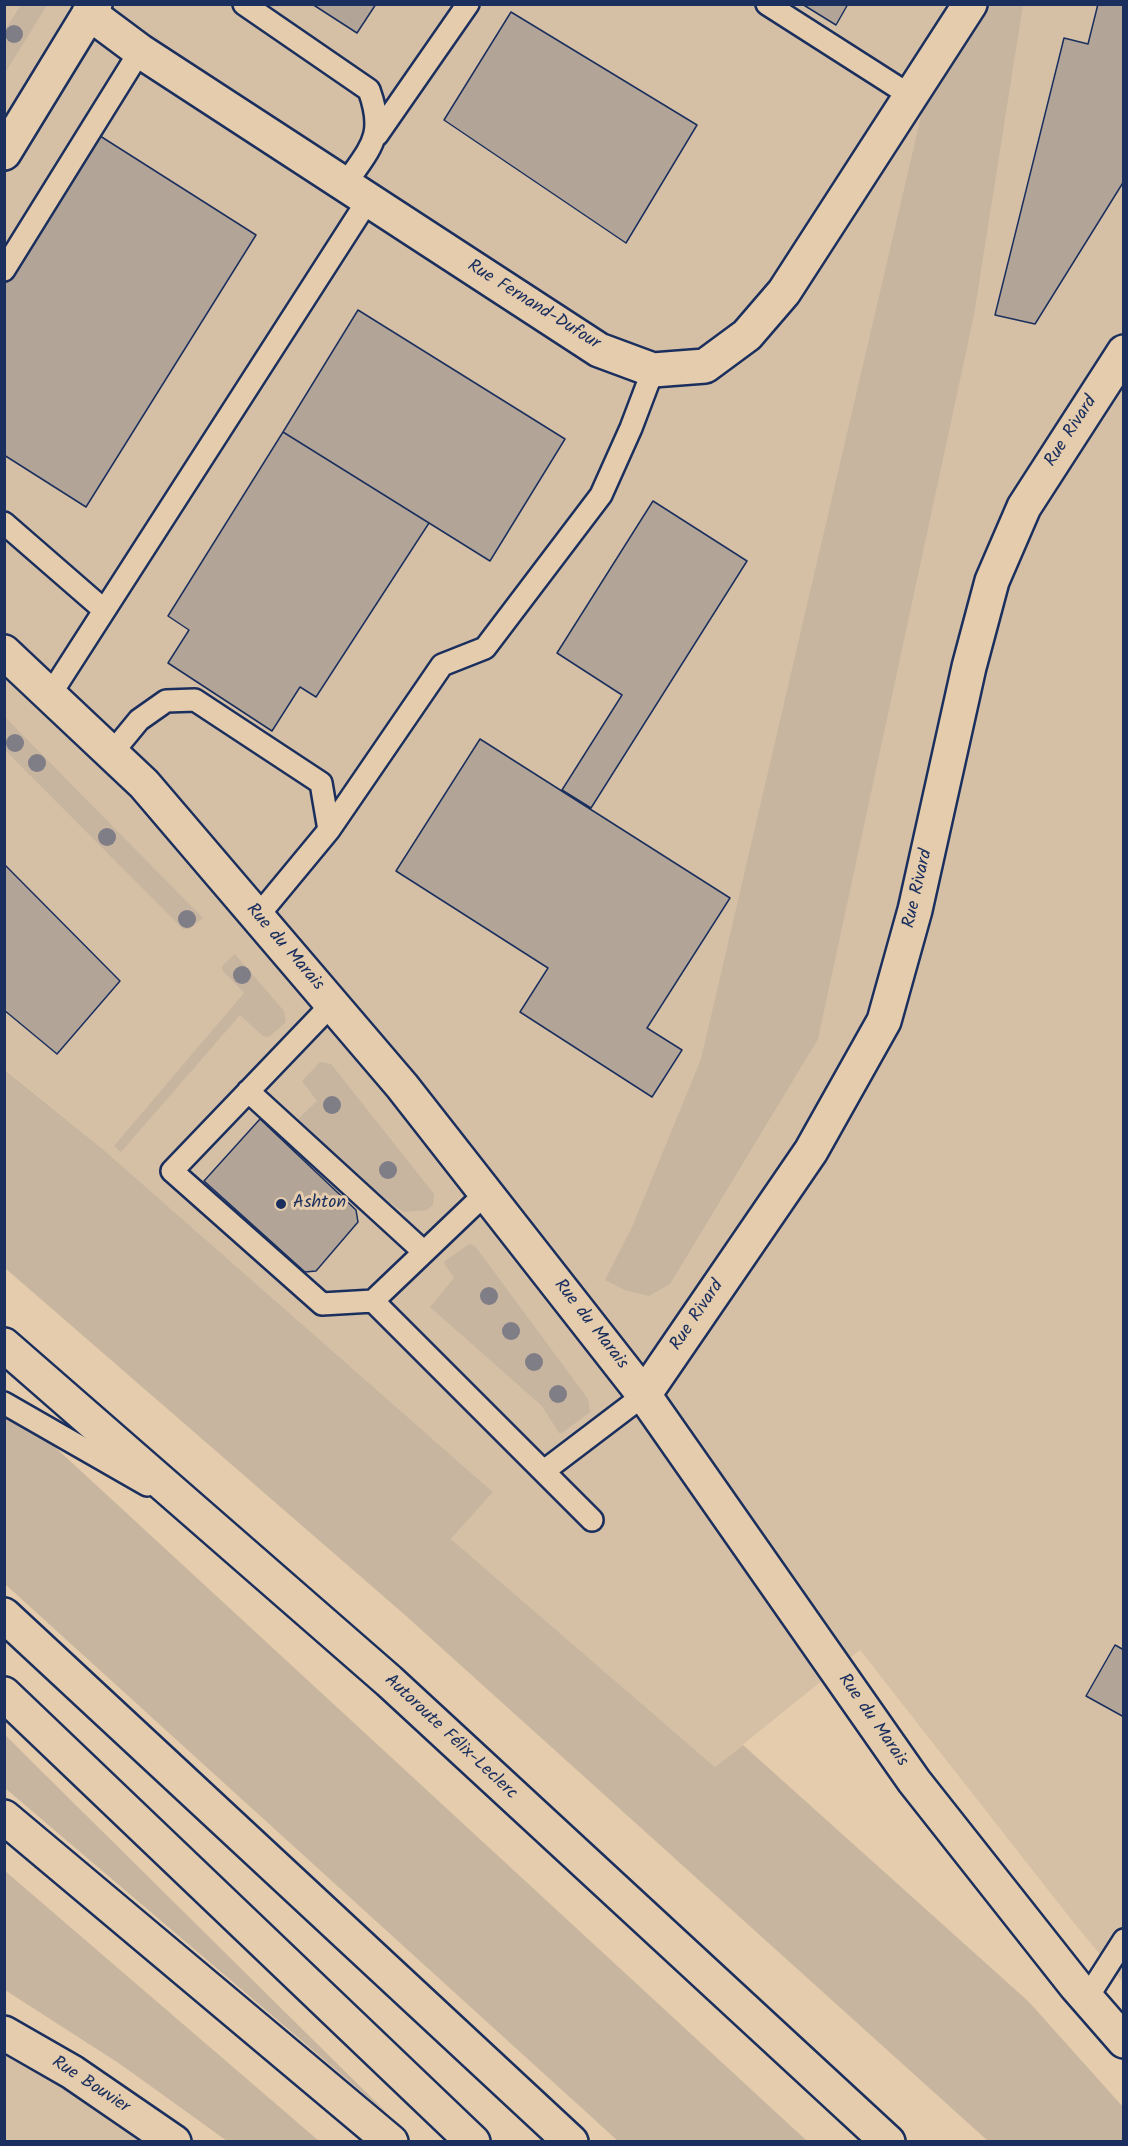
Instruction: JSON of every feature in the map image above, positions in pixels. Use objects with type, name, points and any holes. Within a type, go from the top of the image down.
[{"type":"main road","name":"Rue Fernand-Dufour","points":[[92,9],[140,51],[599,350],[653,370],[705,366],[747,335],[784,292],[970,4]]},
{"type":"main road","points":[[4,153],[92,9]]},
{"type":"main road","name":"Rue Rivard","points":[[644,1395],[811,1151],[884,1021],[915,910],[969,667],[992,581],[1024,507],[1124,352]]},
{"type":"main road","name":"Rue du Marais","points":[[4,652],[144,784],[402,1086],[644,1395],[914,1781],[1124,2041]]},
{"type":"main road","name":"Autoroute Félix-Leclerc","points":[[4,1345],[389,1681],[888,2142]]},
{"type":"main road","points":[[4,1615],[571,2142]]},
{"type":"main road","points":[[4,1694],[473,2142]]},
{"type":"main road","points":[[4,1817],[391,2142]]},
{"type":"main road","name":"Rue Bouvier","points":[[4,2033],[72,2072],[164,2139]]},
{"type":"lane","points":[[244,4],[369,90],[376,110],[376,135]]},
{"type":"lane","points":[[50,695],[104,610],[356,193],[376,135],[468,4]]},
{"type":"lane","points":[[767,4],[911,96]]},
{"type":"lane","points":[[4,270],[140,51]]},
{"type":"lane","points":[[257,917],[329,830],[442,665],[485,648],[601,495],[631,428],[653,370]]},
{"type":"lane","points":[[4,523],[104,610]]},
{"type":"lane","points":[[111,754],[139,720],[166,701],[195,700],[321,783],[329,830]]},
{"type":"lane","points":[[332,1004],[172,1171],[322,1304],[373,1301],[486,1193]]},
{"type":"lane","points":[[248,1091],[424,1252]]},
{"type":"lane","points":[[373,1301],[592,1520]]},
{"type":"lane","points":[[544,1471],[644,1395]]},
{"type":"lane","points":[[4,1403],[197,1513]]},
{"type":"lane","points":[[1087,1998],[1124,1940]]},
{"type":"shaded area","points":[[990,4],[1023,5],[974,315],[818,1039],[670,1284],[649,1296],[625,1290],[605,1280],[633,1225],[701,1059],[922,112]]},
{"type":"shaded area","points":[[4,5],[1123,5],[1123,1982],[860,1650],[715,1767],[451,1539],[493,1492],[105,1151],[5,1069]]},
{"type":"shaded area","points":[[21,5],[47,5],[5,73],[5,30]]},
{"type":"shaded area","points":[[5,717],[203,918],[189,929],[183,929],[5,750]]},
{"type":"shaded area","points":[[235,954],[284,1011],[286,1022],[269,1037],[263,1036],[240,1015],[121,1152],[114,1146],[244,993],[222,970],[222,966]]},
{"type":"shaded area","points":[[320,1062],[331,1064],[434,1194],[433,1205],[427,1210],[405,1212],[397,1208],[298,1123],[297,1120],[317,1101],[302,1081]]},
{"type":"shaded area","points":[[4,1069],[105,1151],[493,1492],[451,1539],[715,1767],[743,1745],[1029,2002],[1123,2107],[1123,2141],[988,2141],[405,1615],[5,1268]]},
{"type":"shaded area","points":[[469,1244],[475,1246],[588,1399],[590,1412],[562,1433],[559,1433],[542,1406],[430,1307],[454,1278],[444,1263],[445,1261]]},
{"type":"shaded area","points":[[4,1400],[807,2141],[618,2141],[5,1584]]},
{"type":"shaded area","points":[[5,1735],[389,2115],[5,1788]]},
{"type":"shaded area","points":[[5,1871],[319,2141],[227,2141],[120,2064],[5,1990]]},
{"type":"shaded area","points":[[5,2032],[174,2142],[5,2142]]},
{"type":"building","points":[[312,4],[376,4],[357,33]]},
{"type":"building","points":[[802,4],[848,4],[836,25]]},
{"type":"building","points":[[1098,4],[1124,4],[1124,181],[1035,324],[995,315],[1064,38],[1088,44]]},
{"type":"building","points":[[511,12],[697,125],[626,243],[444,120]]},
{"type":"building","points":[[97,134],[256,235],[86,507],[4,455],[4,282]]},
{"type":"building","points":[[358,310],[565,439],[490,561],[283,432]]},
{"type":"building","points":[[283,432],[429,523],[316,697],[300,687],[272,731],[168,663],[189,630],[168,616]]},
{"type":"building","points":[[653,501],[747,561],[591,808],[562,790],[622,695],[557,653]]},
{"type":"building","points":[[480,739],[730,898],[647,1028],[682,1050],[652,1097],[520,1012],[548,968],[396,871]]},
{"type":"building","points":[[4,864],[120,981],[57,1054],[4,1010]]},
{"type":"building","points":[[260,1119],[356,1210],[358,1222],[316,1271],[305,1272],[204,1181]]},
{"type":"building","points":[[1115,1645],[1124,1650],[1124,1717],[1086,1696]]},
{"type":"place","name":"Ashton","points":[[281,1204]]}]
